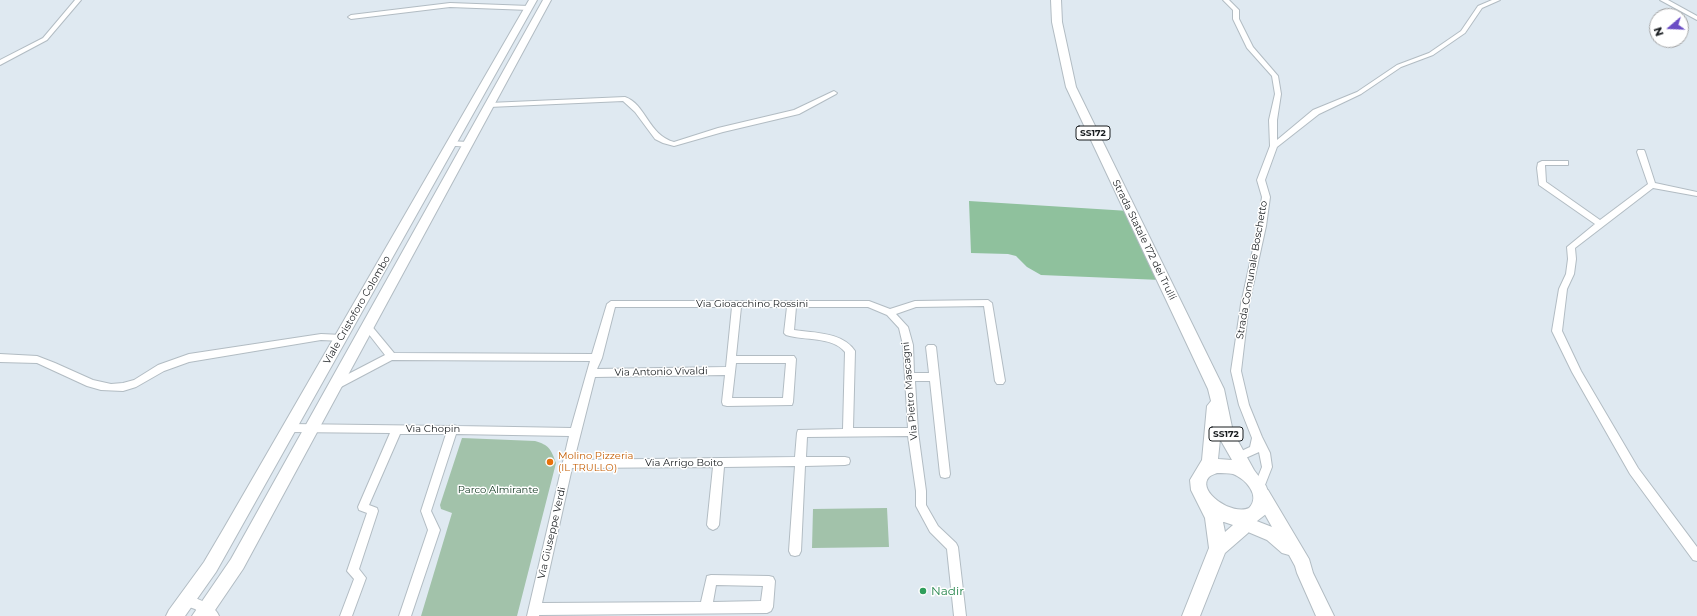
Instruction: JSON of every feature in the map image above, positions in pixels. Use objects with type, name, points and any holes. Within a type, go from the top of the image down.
[{"type":"main road","name":"Viale Cristoforo Colombo","points":[[207,614],[237,564],[313,427],[547,0]]},
{"type":"main road","name":"Strada Statale 172 dei Trulli","points":[[1056,0],[1057,22],[1071,87],[1216,390],[1225,433],[1256,485]]},
{"type":"main road","name":"Viale Cristoforo Colombo","points":[[175,616],[187,601],[214,560],[342,338],[531,4]]},
{"type":"main road","points":[[1216,390],[1210,461],[1199,478],[1198,486],[1201,495],[1214,518],[1218,548]]},
{"type":"main road","points":[[1223,466],[1238,457]]},
{"type":"main road","points":[[1204,471],[1209,468],[1223,466],[1240,470],[1256,485],[1303,564],[1305,573],[1325,616]]},
{"type":"main road","points":[[1191,616],[1218,548],[1256,513],[1263,502],[1256,485]]},
{"type":"main road","points":[[1207,504],[1216,511],[1266,531],[1278,538],[1288,547],[1298,566],[1305,573]]},
{"type":"street","points":[[0,63],[45,39],[78,0]]},
{"type":"street","name":"Strada Comunale Boschetto","points":[[1226,0],[1236,10],[1236,19],[1250,48],[1275,76],[1278,94],[1273,120],[1274,146],[1261,180],[1266,197],[1262,226],[1245,304],[1236,371],[1244,405],[1257,438],[1265,453],[1267,467],[1256,485]]},
{"type":"street","points":[[1274,146],[1316,112],[1359,93],[1399,66],[1431,54],[1463,32],[1480,7],[1497,0]]},
{"type":"street","points":[[1663,0],[1697,18]]},
{"type":"street","points":[[351,17],[450,5],[531,4]]},
{"type":"street","points":[[489,104],[625,99],[636,109],[650,130],[667,143],[674,144],[721,130],[796,112],[834,93]]},
{"type":"street","points":[[452,143],[468,144]]},
{"type":"street","points":[[1641,152],[1652,185]]},
{"type":"street","points":[[1565,163],[1542,163],[1540,168],[1542,183],[1600,224]]},
{"type":"street","points":[[1697,194],[1652,185],[1571,247],[1572,259],[1570,274],[1563,289],[1557,331],[1577,372],[1634,471],[1697,556]]},
{"type":"street","points":[[890,313],[915,304],[988,303],[1000,381]]},
{"type":"street","name":"Via Gioacchino Rossini","points":[[611,304],[869,304],[890,313]]},
{"type":"street","name":"Via Giuseppe Verdi","points":[[534,613],[575,432],[593,373],[611,304]]},
{"type":"street","points":[[731,360],[791,359],[788,402],[727,402],[731,360],[737,304]]},
{"type":"street","points":[[792,304],[790,333],[830,338],[843,343],[850,351],[848,433]]},
{"type":"street","name":"Via Pietro Mascagni","points":[[890,313],[903,327],[908,345],[913,432],[921,491],[921,506],[934,529],[952,547],[960,616]]},
{"type":"street","points":[[367,326],[391,356]]},
{"type":"street","points":[[0,358],[17,358],[41,361],[84,381],[114,388],[133,385],[173,363],[189,358],[321,337],[342,338]]},
{"type":"street","points":[[931,347],[945,474]]},
{"type":"street","points":[[335,385],[391,356],[597,358]]},
{"type":"street","name":"Via Antonio Vivaldi","points":[[593,373],[730,371]]},
{"type":"street","points":[[909,377],[934,377]]},
{"type":"street","name":"Via Chopin","points":[[290,428],[313,427],[575,432]]},
{"type":"street","points":[[346,616],[360,578],[353,571],[373,511],[363,507],[397,429]]},
{"type":"street","points":[[405,616],[434,530],[426,511],[453,429]]},
{"type":"street","points":[[795,551],[799,462],[802,433],[913,432]]},
{"type":"street","points":[[1238,457],[1255,450],[1257,438]]},
{"type":"street","name":"Via Arrigo Boito","points":[[568,464],[845,461]]},
{"type":"street","points":[[713,525],[719,463]]},
{"type":"street","points":[[534,613],[706,607],[736,612],[767,608],[769,581],[711,580],[706,607]]},
{"type":"street","points":[[187,601],[199,605],[207,614]]},
{"type":"green space","points":[[969,201],[1129,211],[1161,280],[1041,275],[1027,267],[1016,256],[1008,254],[971,253]]},
{"type":"green space","name":"Parco Almirante","points":[[462,438],[535,441],[549,448],[556,463],[517,616],[421,616],[452,513],[441,509],[440,505]]},
{"type":"green space","points":[[887,508],[889,547],[812,548],[813,509]]},
{"type":"place","name":"Molino Pizzeria (IL TRULLO)","points":[[550,462]]},
{"type":"place","name":"Nadir","points":[[923,591]]}]
